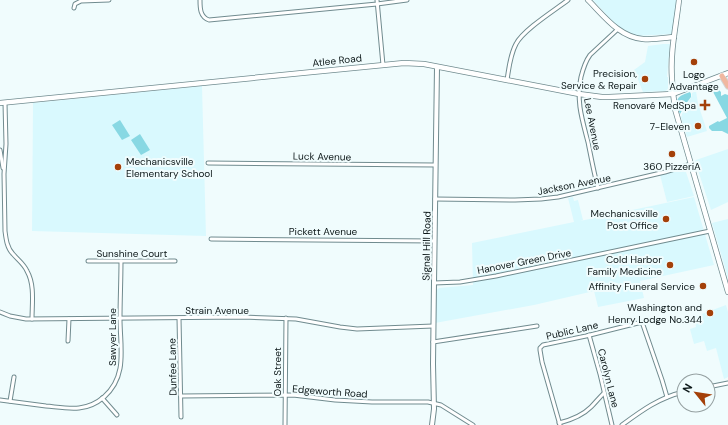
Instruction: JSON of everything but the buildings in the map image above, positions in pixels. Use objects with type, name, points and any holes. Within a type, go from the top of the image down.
[{"type":"highway","points":[[722,76],[728,86]]},
{"type":"main road","points":[[588,0],[618,29],[630,36],[648,40],[674,37]]},
{"type":"main road","points":[[679,0],[672,63],[673,94],[677,119],[728,292]]},
{"type":"main road","name":"Atlee Road","points":[[2,103],[383,64],[413,63],[602,97],[673,94],[728,73]]},
{"type":"street","points":[[74,8],[75,4],[81,1],[109,0]]},
{"type":"street","points":[[200,0],[202,15],[209,20],[407,0]]},
{"type":"street","points":[[507,80],[513,52],[518,40],[528,30],[568,0]]},
{"type":"street","points":[[377,2],[383,64]]},
{"type":"street","name":"Lee Avenue","points":[[598,188],[580,108],[579,94],[582,71],[586,59],[618,29]]},
{"type":"street","name":"Signal Hill Road","points":[[432,425],[434,403],[433,326],[437,67]]},
{"type":"street","points":[[2,103],[6,144],[4,174],[5,231],[8,245],[12,254],[24,265],[31,281],[32,319]]},
{"type":"street","points":[[0,150],[4,174]]},
{"type":"street","name":"Luck Avenue","points":[[208,163],[435,165]]},
{"type":"street","name":"Jackson Avenue","points":[[435,199],[529,200],[558,197],[661,173],[691,164]]},
{"type":"street","name":"Hanover Green Drive","points":[[434,283],[460,282],[496,276],[710,232]]},
{"type":"street","name":"Pickett Avenue","points":[[211,238],[434,241]]},
{"type":"street","name":"Sunshine Court","points":[[88,261],[175,261]]},
{"type":"street","name":"Sawyer Lane","points":[[0,400],[72,409],[91,405],[111,390],[119,375],[121,361],[121,261]]},
{"type":"street","name":"Strain Avenue","points":[[0,312],[18,318],[32,319],[286,318],[340,328],[357,329],[433,326]]},
{"type":"street","name":"Dunfee Lane","points":[[179,318],[181,417]]},
{"type":"street","name":"Oak Street","points":[[285,425],[286,318]]},
{"type":"street","points":[[68,341],[69,319]]},
{"type":"street","name":"Public Lane","points":[[560,424],[547,381],[540,350],[541,346],[543,345],[642,322],[667,397]]},
{"type":"street","points":[[433,342],[537,326]]},
{"type":"street","name":"Carolyn Lane","points":[[589,335],[612,425]]},
{"type":"street","points":[[10,401],[14,377]]},
{"type":"street","points":[[716,385],[728,383]]},
{"type":"street","points":[[560,424],[582,414],[604,393]]},
{"type":"street","points":[[622,425],[647,407],[676,394]]},
{"type":"street","name":"Edgeworth Road","points":[[181,396],[293,395],[335,400],[372,402],[428,402],[441,405],[473,425]]},
{"type":"street","points":[[102,398],[117,414]]},
{"type":"shaded area","points":[[593,0],[677,0],[673,34],[636,36],[616,25]]},
{"type":"shaded area","points":[[670,44],[667,77],[668,89],[665,91],[643,92],[634,70],[645,62],[648,46]]},
{"type":"shaded area","name":"Mechanicsville Elementary School","points":[[202,86],[206,236],[32,231],[33,103]]},
{"type":"shaded area","points":[[715,86],[721,92],[721,96],[725,94],[728,95],[728,134],[722,131],[712,131],[709,128],[709,126],[718,121],[719,122],[727,118],[712,90],[708,88]]},
{"type":"shaded area","points":[[696,91],[698,104],[707,131],[687,137],[681,117],[692,96],[692,93]]},
{"type":"shaded area","points":[[690,92],[691,97],[680,114],[677,105],[679,97]]},
{"type":"shaded area","points":[[120,120],[130,136],[122,140],[112,125]]},
{"type":"shaded area","points":[[140,134],[150,150],[141,155],[131,140]]},
{"type":"shaded area","points":[[728,149],[728,202],[711,210],[695,161]]},
{"type":"shaded area","points":[[685,169],[694,196],[667,202],[660,175]]},
{"type":"shaded area","points":[[573,197],[574,201],[578,200],[583,220],[580,221],[694,197],[714,265],[640,281],[644,298],[598,307],[594,291],[534,305],[435,323],[436,291],[439,288],[473,285],[472,243],[574,222],[568,198]]},
{"type":"shaded area","points":[[728,219],[728,278],[712,223]]},
{"type":"shaded area","points":[[726,305],[728,312],[728,377],[724,379],[716,348],[707,351],[704,341],[694,344],[690,329],[696,327],[694,317]]},
{"type":"place","name":"Logo Advantage","points":[[694,62]]},
{"type":"place","name":"Precision, Service & Repair","points":[[645,79]]},
{"type":"place","name":"Renovaré MedSpa","points":[[705,105]]},
{"type":"place","name":"7-Eleven","points":[[698,126]]},
{"type":"place","name":"360 PizzeriA","points":[[672,154]]},
{"type":"place","name":"Mechanicsville Elementary School","points":[[118,167]]},
{"type":"place","name":"Mechanicsville Post Office","points":[[666,219]]},
{"type":"place","name":"Cold Harbor Family Medicine","points":[[670,265]]},
{"type":"place","name":"Affinity Funeral Service","points":[[703,286]]},
{"type":"place","name":"Washington and Henry Lodge No.344","points":[[710,313]]}]
